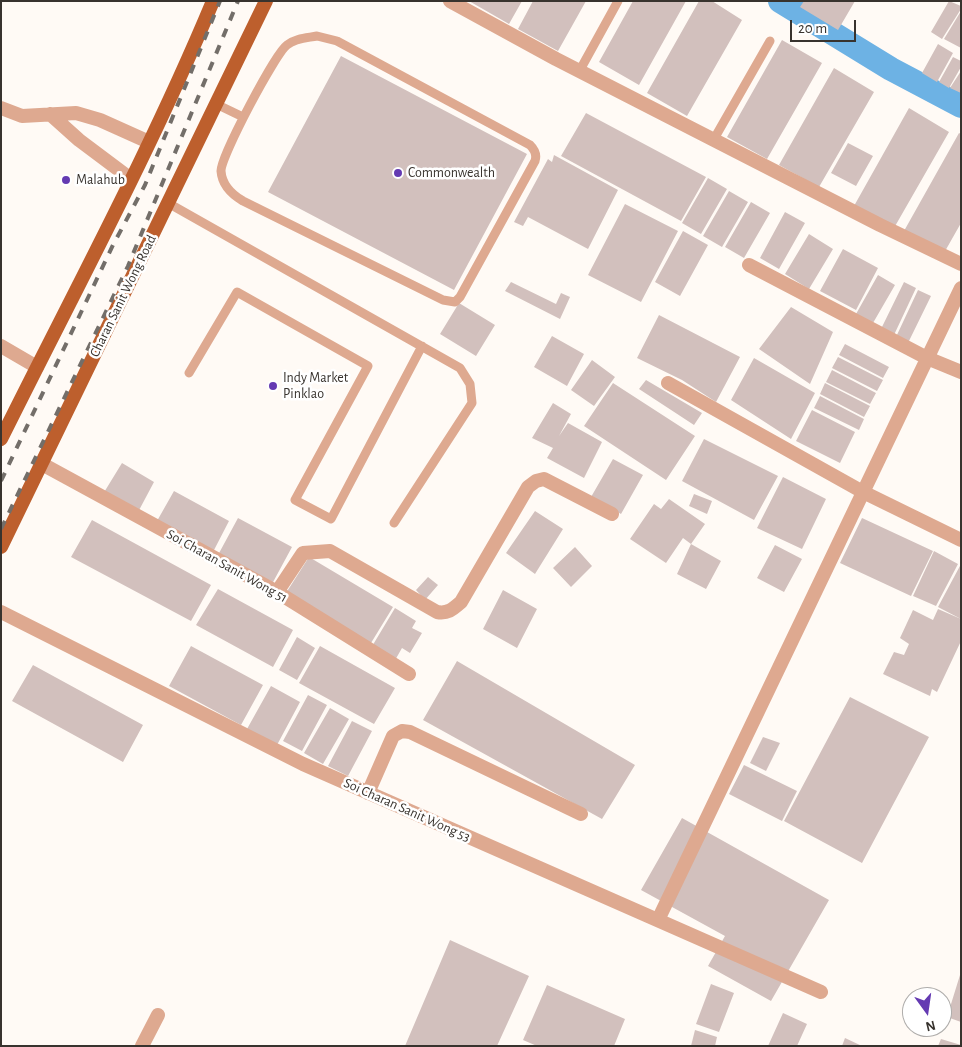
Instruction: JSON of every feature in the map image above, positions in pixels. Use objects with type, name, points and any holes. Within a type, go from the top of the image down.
[{"type":"main road","points":[[1,439],[149,142],[213,1]]},
{"type":"main road","points":[[197,39],[223,1]]},
{"type":"main road","name":"Charan Sanit Wong Road","points":[[244,44],[258,1]]},
{"type":"main road","name":"Charan Sanit Wong Road","points":[[1,547],[266,1]]},
{"type":"street","points":[[450,1],[880,225],[961,264]]},
{"type":"street","points":[[1,108],[22,116],[76,113],[149,142]]},
{"type":"street","points":[[50,114],[70,132],[131,179]]},
{"type":"street","points":[[749,265],[927,358],[961,372]]},
{"type":"street","points":[[658,920],[961,288]]},
{"type":"street","points":[[1,346],[37,367]]},
{"type":"street","points":[[668,383],[862,492],[961,540]]},
{"type":"street","name":"Soi Charan Sanit Wong 51","points":[[42,464],[277,592],[409,674]]},
{"type":"street","points":[[277,592],[303,553],[330,551],[437,612],[444,613],[462,602],[528,487],[536,481],[544,479],[612,514]]},
{"type":"street","name":"Soi Charan Sanit Wong 53","points":[[1,612],[304,764],[821,992]]},
{"type":"street","points":[[368,793],[393,736],[402,731],[410,732],[581,814]]},
{"type":"street","points":[[142,1046],[158,1014]]},
{"type":"lane","points":[[580,70],[618,1]]},
{"type":"lane","points":[[324,37],[337,41],[530,145],[536,158],[460,297],[455,302],[449,302],[251,206],[231,193],[222,177],[221,166],[243,117],[285,46],[299,39],[324,37]]},
{"type":"lane","points":[[714,139],[770,41]]},
{"type":"lane","points":[[216,104],[243,117]]},
{"type":"lane","points":[[168,203],[460,368],[470,384],[472,403],[394,523]]},
{"type":"lane","points":[[189,373],[237,292],[368,366],[296,500],[331,519],[422,346]]},
{"type":"building","points":[[469,1],[522,1],[509,24]]},
{"type":"building","points":[[533,1],[586,1],[558,51],[518,29]]},
{"type":"building","points":[[633,1],[686,1],[639,85],[599,62]]},
{"type":"building","points":[[699,1],[712,1],[742,20],[687,116],[647,93]]},
{"type":"building","points":[[804,1],[855,1],[838,30],[800,7]]},
{"type":"building","points":[[949,1],[961,6],[961,9],[942,39],[931,32]]},
{"type":"building","points":[[961,11],[961,48],[944,39]]},
{"type":"building","points":[[782,40],[822,63],[767,159],[727,137]]},
{"type":"building","points":[[938,44],[953,53],[937,82],[922,73]]},
{"type":"building","name":"Commonwealth","points":[[341,56],[527,154],[454,290],[268,192]]},
{"type":"building","points":[[953,57],[961,61],[961,67],[949,88],[939,82]]},
{"type":"building","points":[[834,68],[874,92],[819,187],[779,165]]},
{"type":"building","points":[[961,71],[961,93],[950,88]]},
{"type":"building","points":[[909,108],[949,132],[894,228],[854,206]]},
{"type":"building","points":[[586,113],[706,177],[681,221],[561,156]]},
{"type":"building","points":[[959,133],[961,134],[961,223],[944,253],[904,231]]},
{"type":"building","points":[[848,143],[873,156],[856,186],[831,173]]},
{"type":"building","points":[[554,155],[618,190],[588,249],[528,217],[523,226],[514,222],[548,159],[552,162]]},
{"type":"building","points":[[708,178],[727,189],[701,234],[682,223]]},
{"type":"building","points":[[729,191],[748,202],[722,247],[703,236]]},
{"type":"building","points":[[751,202],[770,213],[744,258],[725,247]]},
{"type":"building","points":[[625,204],[678,231],[641,302],[588,275]]},
{"type":"building","points":[[785,212],[805,223],[779,269],[760,258]]},
{"type":"building","points":[[683,231],[708,245],[680,296],[655,282]]},
{"type":"building","points":[[809,234],[833,249],[809,289],[785,274]]},
{"type":"building","points":[[843,249],[878,268],[856,310],[820,291]]},
{"type":"building","points":[[878,275],[895,285],[873,323],[856,314]]},
{"type":"building","points":[[511,282],[556,304],[561,293],[570,297],[560,319],[505,291]]},
{"type":"building","points":[[904,282],[916,288],[894,335],[881,329]]},
{"type":"building","points":[[918,290],[931,296],[908,343],[896,337]]},
{"type":"building","points":[[459,303],[495,325],[476,356],[440,334]]},
{"type":"building","points":[[791,307],[833,332],[810,384],[759,349]]},
{"type":"building","points":[[659,315],[740,357],[716,402],[682,380],[637,358]]},
{"type":"building","points":[[552,336],[584,354],[567,386],[534,367]]},
{"type":"building","points":[[845,344],[889,367],[883,378],[839,355]]},
{"type":"building","points":[[838,357],[883,380],[877,391],[832,368]]},
{"type":"building","points":[[754,358],[815,393],[791,439],[731,400]]},
{"type":"building","points":[[592,360],[615,377],[594,406],[571,390]]},
{"type":"building","points":[[832,370],[876,393],[870,404],[826,382]]},
{"type":"building","points":[[646,380],[702,413],[694,425],[639,389]]},
{"type":"building","points":[[613,383],[695,436],[666,480],[584,426]]},
{"type":"building","points":[[825,383],[870,406],[864,417],[820,394]]},
{"type":"building","points":[[820,396],[864,419],[859,430],[814,408]]},
{"type":"building","points":[[553,403],[571,414],[559,436],[568,423],[602,442],[584,478],[547,458],[553,448],[532,438]]},
{"type":"building","points":[[812,410],[855,432],[840,463],[796,441]]},
{"type":"building","points":[[704,439],[778,476],[754,520],[682,481]]},
{"type":"building","points":[[613,459],[643,475],[621,514],[591,497]]},
{"type":"building","points":[[122,463],[154,482],[137,514],[103,494]]},
{"type":"building","points":[[783,477],[826,499],[802,549],[757,528]]},
{"type":"building","points":[[174,491],[229,521],[213,552],[157,521]]},
{"type":"building","points":[[694,494],[712,501],[707,514],[689,506]]},
{"type":"building","points":[[669,499],[705,524],[691,544],[683,538],[666,563],[630,539],[654,504],[661,509]]},
{"type":"building","points":[[535,511],[563,529],[535,574],[506,553]]},
{"type":"building","points":[[238,518],[292,547],[272,584],[218,555]]},
{"type":"building","points":[[862,518],[933,551],[911,596],[840,563]]},
{"type":"building","points":[[92,520],[211,585],[191,621],[71,557]]},
{"type":"building","points":[[691,544],[721,561],[706,589],[677,574]]},
{"type":"building","points":[[775,545],[802,559],[784,592],[757,578]]},
{"type":"building","points":[[575,547],[592,566],[571,587],[553,568]]},
{"type":"building","points":[[934,551],[958,564],[936,606],[913,596]]},
{"type":"building","points":[[309,557],[393,607],[371,643],[286,593]]},
{"type":"building","points":[[961,564],[961,619],[938,607]]},
{"type":"building","points":[[428,577],[438,585],[425,600],[416,590]]},
{"type":"building","points":[[218,589],[293,630],[273,667],[196,625]]},
{"type":"building","points":[[503,590],[537,609],[517,648],[483,629]]},
{"type":"building","points":[[395,608],[416,621],[412,628],[422,633],[410,653],[402,648],[394,662],[371,648]]},
{"type":"building","points":[[938,609],[961,619],[961,641],[937,692],[932,689],[930,696],[883,674],[894,652],[904,655],[909,644],[900,638],[913,610],[933,620]]},
{"type":"building","points":[[297,637],[315,648],[297,680],[279,670]]},
{"type":"building","points":[[191,646],[263,685],[241,725],[169,686]]},
{"type":"building","points":[[320,646],[395,688],[374,724],[299,683]]},
{"type":"building","points":[[457,661],[635,765],[602,819],[423,720]]},
{"type":"building","points":[[33,665],[143,725],[123,762],[12,701]]},
{"type":"building","points":[[271,686],[300,702],[277,745],[247,729]]},
{"type":"building","points":[[308,695],[327,705],[302,751],[283,741]]},
{"type":"building","points":[[850,697],[929,737],[862,863],[784,821]]},
{"type":"building","points":[[330,708],[349,719],[323,764],[304,753]]},
{"type":"building","points":[[352,721],[372,731],[348,776],[328,766]]},
{"type":"building","points":[[763,737],[780,743],[766,771],[750,763]]},
{"type":"building","points":[[744,765],[797,791],[782,821],[729,794]]},
{"type":"building","points":[[682,818],[829,900],[771,1001],[708,966],[725,936],[641,890]]},
{"type":"building","points":[[450,940],[529,976],[497,1046],[405,1046]]},
{"type":"building","points":[[961,975],[961,1022],[952,1019],[952,1001]]},
{"type":"building","points":[[711,984],[734,993],[719,1032],[696,1024]]},
{"type":"building","points":[[547,985],[625,1019],[614,1046],[537,1046],[523,1040]]},
{"type":"building","points":[[783,1013],[807,1024],[797,1046],[768,1046]]},
{"type":"building","points":[[695,1030],[717,1037],[715,1046],[691,1046]]},
{"type":"building","points":[[845,1038],[862,1046],[842,1046]]},
{"type":"building","points":[[941,1039],[961,1045],[961,1046],[938,1046]]},
{"type":"waterway","points":[[780,1],[891,69],[961,106]]},
{"type":"railway","points":[[1,481],[113,245],[145,185],[220,1]]},
{"type":"railway","points":[[1,529],[128,266],[238,1]]},
{"type":"place","name":"Commonwealth","points":[[398,173]]},
{"type":"place","name":"Malahub","points":[[66,180]]},
{"type":"place","name":"Indy Market Pinklao","points":[[273,386]]}]
